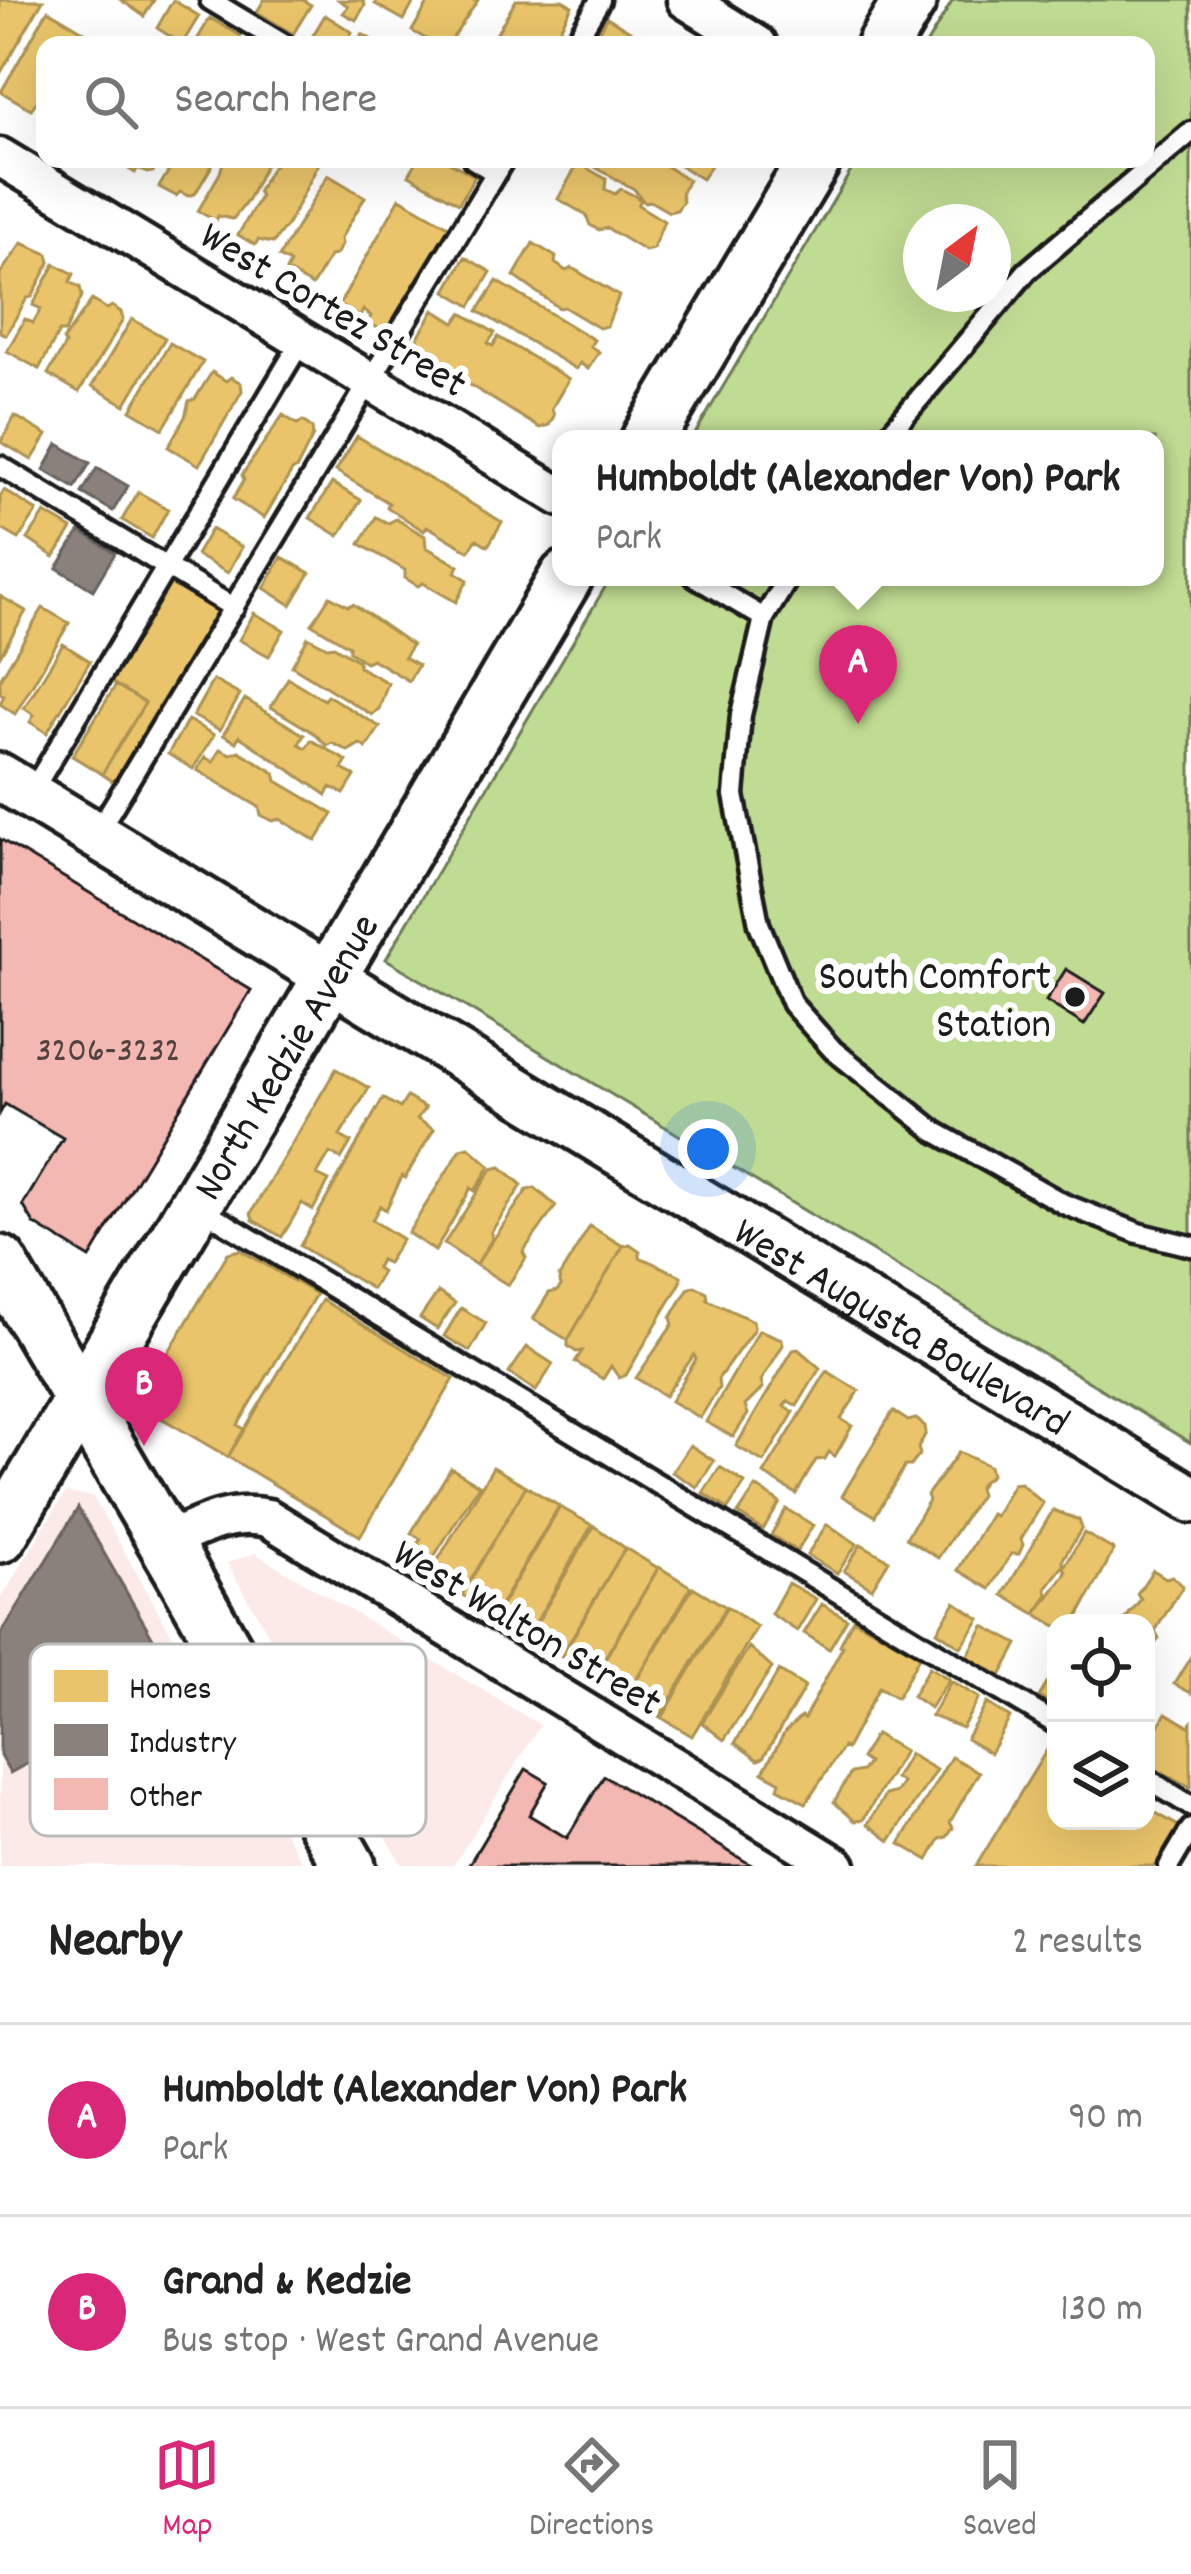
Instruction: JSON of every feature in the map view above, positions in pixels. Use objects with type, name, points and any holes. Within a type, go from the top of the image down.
[{"type":"main road","points":[[888,36],[910,0]]},
{"type":"main road","points":[[653,430],[810,168]]},
{"type":"main road","name":"North Kedzie Avenue","points":[[0,1536],[561,586]]},
{"type":"main road","points":[[0,1262],[223,1644]]},
{"type":"main road","points":[[332,1836],[349,1866]]},
{"type":"street","points":[[686,0],[744,36]]},
{"type":"street","name":"West Cortez Street","points":[[0,158],[552,492]]},
{"type":"street","name":"West Augusta Boulevard","points":[[15,786],[1191,1499]]},
{"type":"street","name":"West Walton Street","points":[[165,1542],[244,1512],[268,1518],[837,1866]]},
{"type":"lane","points":[[210,0],[270,36]]},
{"type":"lane","points":[[578,36],[600,0]]},
{"type":"lane","points":[[1155,163],[1191,132]]},
{"type":"lane","points":[[96,835],[499,168]]},
{"type":"lane","points":[[893,430],[1027,271],[1149,168]]},
{"type":"lane","points":[[15,786],[166,567],[302,340]]},
{"type":"lane","points":[[0,466],[234,608]]},
{"type":"lane","points":[[710,586],[764,618]]},
{"type":"lane","points":[[784,586],[764,618],[741,715],[734,795],[759,924],[792,1004],[833,1050],[967,1151],[1064,1204],[1138,1233],[1191,1246]]},
{"type":"lane","points":[[194,1204],[1053,1722]]},
{"type":"lane","points":[[1155,1783],[1191,1805]]},
{"type":"lane","points":[[1169,1866],[1191,1829]]},
{"type":"shaded area","points":[[65,1493],[93,1497],[177,1644],[30,1644],[30,1836],[287,1836],[304,1866],[0,1866],[0,1600]]},
{"type":"shaded area","points":[[255,1553],[406,1644],[274,1644],[227,1563]]},
{"type":"shaded area","points":[[426,1656],[540,1725],[453,1866],[403,1866],[386,1836],[426,1836]]},
{"type":"green space","points":[[953,0],[1191,0],[1191,1443],[386,959],[606,586],[1164,586],[1164,430],[697,430],[853,168],[1155,168],[1155,36],[931,36]]},
{"type":"building: Homes","points":[[43,0],[0,74],[0,2]]},
{"type":"building: Homes","points":[[121,0],[154,0],[144,16]]},
{"type":"building: Homes","points":[[173,0],[199,16],[187,36],[170,36],[157,28]]},
{"type":"building: Homes","points":[[264,0],[303,0],[311,5],[293,34],[257,12]]},
{"type":"building: Homes","points":[[339,0],[363,0],[365,5],[356,20],[343,13],[348,6]]},
{"type":"building: Homes","points":[[377,0],[415,0],[404,20],[375,4]]},
{"type":"building: Homes","points":[[430,0],[478,0],[454,36],[421,36],[412,31]]},
{"type":"building: Homes","points":[[516,0],[563,0],[572,6],[556,36],[495,36]]},
{"type":"building: Homes","points":[[48,10],[83,31],[80,36],[36,36],[36,103],[31,109],[1,92]]},
{"type":"building: Homes","points":[[325,15],[352,32],[350,36],[313,36]]},
{"type":"building: Homes","points":[[607,17],[630,31],[627,36],[595,36]]},
{"type":"building: Homes","points":[[210,18],[241,36],[199,36]]},
{"type":"building: Homes","points":[[171,168],[211,168],[195,194],[176,196],[159,187]]},
{"type":"building: Homes","points":[[221,168],[264,168],[233,219],[218,216],[216,221],[198,211]]},
{"type":"building: Homes","points":[[271,168],[316,168],[273,243],[258,240],[255,245],[238,235],[260,197],[258,191]]},
{"type":"building: Homes","points":[[413,168],[460,168],[475,176],[459,203],[409,175]]},
{"type":"building: Homes","points":[[575,168],[587,168],[606,179],[605,189],[615,194],[621,189],[635,196],[641,200],[638,205],[664,221],[653,249],[645,251],[607,228],[590,225],[586,215],[558,199]]},
{"type":"building: Homes","points":[[596,168],[669,168],[688,180],[683,201],[669,212],[644,202],[634,189]]},
{"type":"building: Homes","points":[[684,168],[709,168],[702,179]]},
{"type":"building: Homes","points":[[328,175],[365,197],[336,255],[330,256],[312,286],[286,271],[290,263],[279,257]]},
{"type":"building: Homes","points":[[400,198],[452,228],[389,335],[368,322],[371,316],[363,310],[360,317],[339,305]]},
{"type":"building: Homes","points":[[22,243],[48,254],[50,262],[6,335],[0,332],[0,274]]},
{"type":"building: Homes","points":[[533,243],[556,257],[555,263],[566,271],[572,268],[619,296],[607,326],[599,328],[559,308],[514,276]]},
{"type":"building: Homes","points":[[465,257],[491,272],[471,306],[446,291]]},
{"type":"building: Homes","points":[[55,264],[74,274],[70,282],[80,287],[82,296],[65,332],[59,332],[39,369],[7,351],[25,319],[33,323],[41,309],[33,305]]},
{"type":"building: Homes","points":[[497,281],[594,340],[590,346],[599,352],[588,369],[580,363],[576,369],[478,311]]},
{"type":"building: Homes","points":[[92,300],[107,309],[112,306],[123,320],[79,392],[48,374],[65,345],[63,340]]},
{"type":"building: Homes","points":[[434,310],[455,323],[462,313],[495,333],[488,343],[493,346],[498,337],[569,379],[552,408],[549,425],[540,428],[411,349]]},
{"type":"building: Homes","points":[[132,319],[165,338],[125,405],[92,386]]},
{"type":"building: Homes","points":[[170,343],[203,362],[163,429],[131,410]]},
{"type":"building: Homes","points":[[212,372],[241,383],[242,391],[199,465],[168,447],[189,401]]},
{"type":"building: Homes","points":[[283,415],[297,424],[303,421],[312,428],[313,436],[264,518],[233,499],[244,480],[242,475]]},
{"type":"building: Homes","points":[[15,416],[47,435],[32,460],[1,442]]},
{"type":"building: Homes","points":[[357,436],[502,522],[488,546],[477,539],[469,551],[427,526],[424,531],[336,471]]},
{"type":"building: Homes","points":[[332,483],[361,500],[339,536],[310,518]]},
{"type":"building: Homes","points":[[4,490],[37,511],[19,539],[0,528]]},
{"type":"building: Homes","points":[[138,492],[168,509],[152,538],[122,520]]},
{"type":"building: Homes","points":[[45,513],[72,529],[54,557],[28,539]]},
{"type":"building: Homes","points":[[376,517],[388,523],[396,519],[425,536],[426,547],[459,566],[455,572],[468,580],[456,602],[423,583],[418,586],[405,578],[405,570],[360,544]]},
{"type":"building: Homes","points":[[211,529],[242,547],[228,573],[196,555]]},
{"type":"building: Homes","points":[[282,557],[310,573],[291,605],[264,588]]},
{"type":"building: Homes","points":[[170,583],[221,613],[118,785],[102,774],[145,703],[111,682]]},
{"type":"building: Homes","points":[[0,596],[26,611],[0,656]]},
{"type":"building: Homes","points":[[330,596],[353,604],[412,645],[404,657],[418,665],[409,681],[372,659],[365,662],[349,646],[312,624]]},
{"type":"building: Homes","points":[[43,608],[69,623],[15,714],[0,704],[4,695],[0,679]]},
{"type":"building: Homes","points":[[254,613],[284,630],[269,656],[239,640]]},
{"type":"building: Homes","points":[[308,637],[334,646],[388,683],[379,709],[372,715],[292,666]]},
{"type":"building: Homes","points":[[63,644],[90,661],[47,733],[30,722],[34,715],[24,708]]},
{"type":"building: Homes","points":[[288,678],[380,727],[366,748],[360,744],[348,751],[332,743],[327,746],[271,707]]},
{"type":"building: Homes","points":[[213,680],[240,695],[220,730],[193,716]]},
{"type":"building: Homes","points":[[116,685],[145,703],[102,774],[72,756]]},
{"type":"building: Homes","points":[[245,699],[304,735],[299,744],[306,748],[311,740],[347,761],[342,769],[355,776],[344,794],[331,787],[327,795],[239,736],[236,742],[223,735]]},
{"type":"building: Homes","points":[[188,720],[214,735],[193,769],[168,754]]},
{"type":"building: Homes","points":[[220,749],[231,754],[239,751],[275,773],[277,781],[333,814],[316,841],[280,819],[261,815],[259,807],[197,770],[205,757],[213,762]]},
{"type":"building: Homes","points":[[336,1069],[369,1088],[340,1136],[351,1142],[341,1159],[330,1153],[317,1175],[329,1181],[313,1210],[302,1203],[282,1237],[253,1220],[251,1213]]},
{"type":"building: Homes","points":[[407,1097],[425,1108],[417,1119],[434,1129],[386,1210],[380,1206],[372,1220],[402,1239],[387,1263],[380,1260],[376,1268],[382,1272],[372,1289],[300,1246],[383,1098],[400,1108]]},
{"type":"building: Homes","points":[[469,1147],[490,1166],[475,1191],[471,1188],[435,1251],[408,1233],[461,1149]]},
{"type":"building: Homes","points":[[501,1167],[522,1185],[476,1265],[444,1244],[492,1169]]},
{"type":"building: Homes","points":[[535,1188],[556,1206],[523,1252],[526,1258],[508,1285],[476,1265],[527,1190]]},
{"type":"building: Homes","points":[[590,1226],[623,1246],[568,1340],[533,1319],[549,1293],[561,1286],[559,1277]]},
{"type":"building: Homes","points":[[630,1244],[640,1251],[640,1257],[681,1276],[681,1282],[626,1375],[619,1378],[611,1366],[603,1379],[575,1362],[582,1351],[568,1346],[568,1340],[623,1246]]},
{"type":"building: Homes","points":[[240,1250],[316,1294],[238,1425],[244,1429],[228,1457],[146,1409],[143,1395],[228,1253]]},
{"type":"building: Homes","points":[[695,1286],[707,1292],[708,1300],[753,1321],[754,1329],[718,1379],[719,1388],[700,1418],[671,1401],[694,1355],[665,1396],[636,1378],[673,1324],[671,1318],[688,1289]]},
{"type":"building: Homes","points":[[438,1292],[455,1303],[437,1329],[420,1318]]},
{"type":"building: Homes","points":[[322,1300],[454,1379],[360,1536],[228,1457]]},
{"type":"building: Homes","points":[[461,1308],[486,1323],[470,1351],[444,1336]]},
{"type":"building: Homes","points":[[759,1330],[782,1339],[783,1345],[761,1381],[763,1388],[745,1406],[748,1414],[733,1437],[706,1422]]},
{"type":"building: Homes","points":[[527,1347],[553,1364],[536,1391],[509,1373]]},
{"type":"building: Homes","points":[[798,1349],[820,1368],[797,1406],[788,1401],[784,1406],[794,1412],[764,1462],[736,1446],[793,1350]]},
{"type":"building: Homes","points":[[827,1371],[859,1391],[841,1419],[852,1426],[835,1456],[829,1452],[825,1459],[816,1460],[796,1494],[764,1474]]},
{"type":"building: Homes","points":[[893,1411],[908,1421],[916,1419],[926,1433],[920,1454],[911,1466],[905,1466],[875,1516],[842,1496]]},
{"type":"building: Homes","points":[[690,1445],[714,1461],[697,1487],[672,1472]]},
{"type":"building: Homes","points":[[959,1452],[989,1466],[991,1475],[978,1488],[980,1495],[938,1558],[906,1538],[929,1500],[927,1495]]},
{"type":"building: Homes","points":[[493,1467],[526,1486],[462,1595],[429,1575]]},
{"type":"building: Homes","points":[[720,1467],[745,1483],[728,1509],[703,1493]]},
{"type":"building: Homes","points":[[451,1468],[479,1485],[433,1558],[415,1548],[421,1539],[411,1533]]},
{"type":"building: Homes","points":[[1020,1483],[1043,1503],[1021,1539],[1019,1554],[1011,1554],[990,1589],[958,1570],[991,1514],[995,1516],[1013,1484]]},
{"type":"building: Homes","points":[[526,1486],[559,1506],[495,1614],[462,1595]]},
{"type":"building: Homes","points":[[756,1487],[780,1503],[763,1530],[738,1514]]},
{"type":"building: Homes","points":[[560,1507],[592,1525],[528,1636],[495,1616]]},
{"type":"building: Homes","points":[[786,1509],[813,1525],[797,1551],[771,1535]]},
{"type":"building: Homes","points":[[1053,1510],[1079,1520],[1082,1528],[1036,1614],[1003,1595]]},
{"type":"building: Homes","points":[[827,1524],[857,1544],[837,1573],[807,1555]]},
{"type":"building: Homes","points":[[594,1526],[625,1548],[561,1656],[529,1636]]},
{"type":"building: Homes","points":[[1084,1533],[1114,1550],[1080,1614],[1047,1614],[1047,1621],[1036,1614],[1066,1573],[1064,1567]]},
{"type":"building: Homes","points":[[861,1544],[889,1560],[872,1588],[844,1571]]},
{"type":"building: Homes","points":[[625,1548],[658,1568],[594,1676],[562,1656]]},
{"type":"building: Homes","points":[[659,1567],[691,1587],[627,1695],[595,1676]]},
{"type":"building: Homes","points":[[1153,1570],[1166,1578],[1172,1576],[1183,1586],[1155,1631],[1155,1614],[1129,1614],[1141,1599],[1137,1594]]},
{"type":"building: Homes","points":[[788,1583],[816,1599],[797,1631],[771,1614]]},
{"type":"building: Homes","points":[[693,1587],[726,1607],[660,1717],[627,1696]]},
{"type":"building: Homes","points":[[955,1602],[980,1619],[961,1647],[937,1631]]},
{"type":"building: Homes","points":[[822,1604],[847,1619],[829,1649],[804,1633]]},
{"type":"building: Homes","points":[[727,1607],[757,1627],[692,1736],[662,1718]]},
{"type":"building: Homes","points":[[853,1619],[920,1655],[897,1698],[879,1687],[846,1749],[843,1747],[806,1803],[778,1788],[780,1782],[763,1772],[785,1732],[804,1719]]},
{"type":"building: Homes","points":[[984,1626],[1018,1644],[1001,1676],[967,1657]]},
{"type":"building: Homes","points":[[749,1647],[772,1668],[724,1740],[702,1723]]},
{"type":"building: Homes","points":[[1191,1656],[1191,1693],[1174,1684]]},
{"type":"building: Homes","points":[[929,1667],[949,1679],[930,1708],[912,1696]]},
{"type":"building: Homes","points":[[779,1671],[805,1687],[758,1760],[735,1743]]},
{"type":"building: Homes","points":[[951,1681],[979,1698],[962,1728],[931,1716]]},
{"type":"building: Homes","points":[[987,1703],[1010,1718],[990,1753],[966,1739]]},
{"type":"building: Homes","points":[[1166,1713],[1191,1723],[1191,1787],[1155,1769],[1155,1732]]},
{"type":"building: Homes","points":[[875,1734],[904,1751],[863,1820],[855,1821],[834,1802],[851,1773],[862,1771],[868,1763],[861,1758]]},
{"type":"building: Homes","points":[[1047,1750],[1047,1830],[1155,1830],[1155,1812],[1180,1827],[1156,1866],[976,1866]]},
{"type":"building: Homes","points":[[909,1754],[936,1770],[890,1841],[868,1824],[885,1795],[896,1792],[902,1783],[895,1778]]},
{"type":"building: Homes","points":[[951,1757],[979,1772],[950,1822],[953,1828],[928,1860],[900,1844]]},
{"type":"building: Industry","points":[[58,444],[90,463],[75,488],[44,470]]},
{"type":"building: Industry","points":[[97,468],[128,486],[113,511],[82,493]]},
{"type":"building: Industry","points":[[80,531],[115,553],[93,590],[57,568]]},
{"type":"building: Industry","points":[[78,1508],[156,1644],[30,1644],[30,1762],[10,1773],[0,1756],[0,1636]]},
{"type":"building: Other","points":[[0,839],[251,990],[90,1258],[34,1224],[23,1205],[63,1138],[5,1104],[0,1113]]},
{"type":"building: Other","name":"South Comfort Station","points":[[1066,969],[1105,993],[1084,1025],[1046,1001]]},
{"type":"building: Other","points":[[526,1769],[548,1782],[529,1815],[567,1838],[604,1776],[753,1866],[468,1866]]},
{"type":"place","name":"Humboldt (Alexander Von) Park","points":[[858,724]]},
{"type":"place","name":"South Comfort Station","points":[[1075,997]]},
{"type":"place","name":"Grand & Kedzie","points":[[144,1446]]}]
